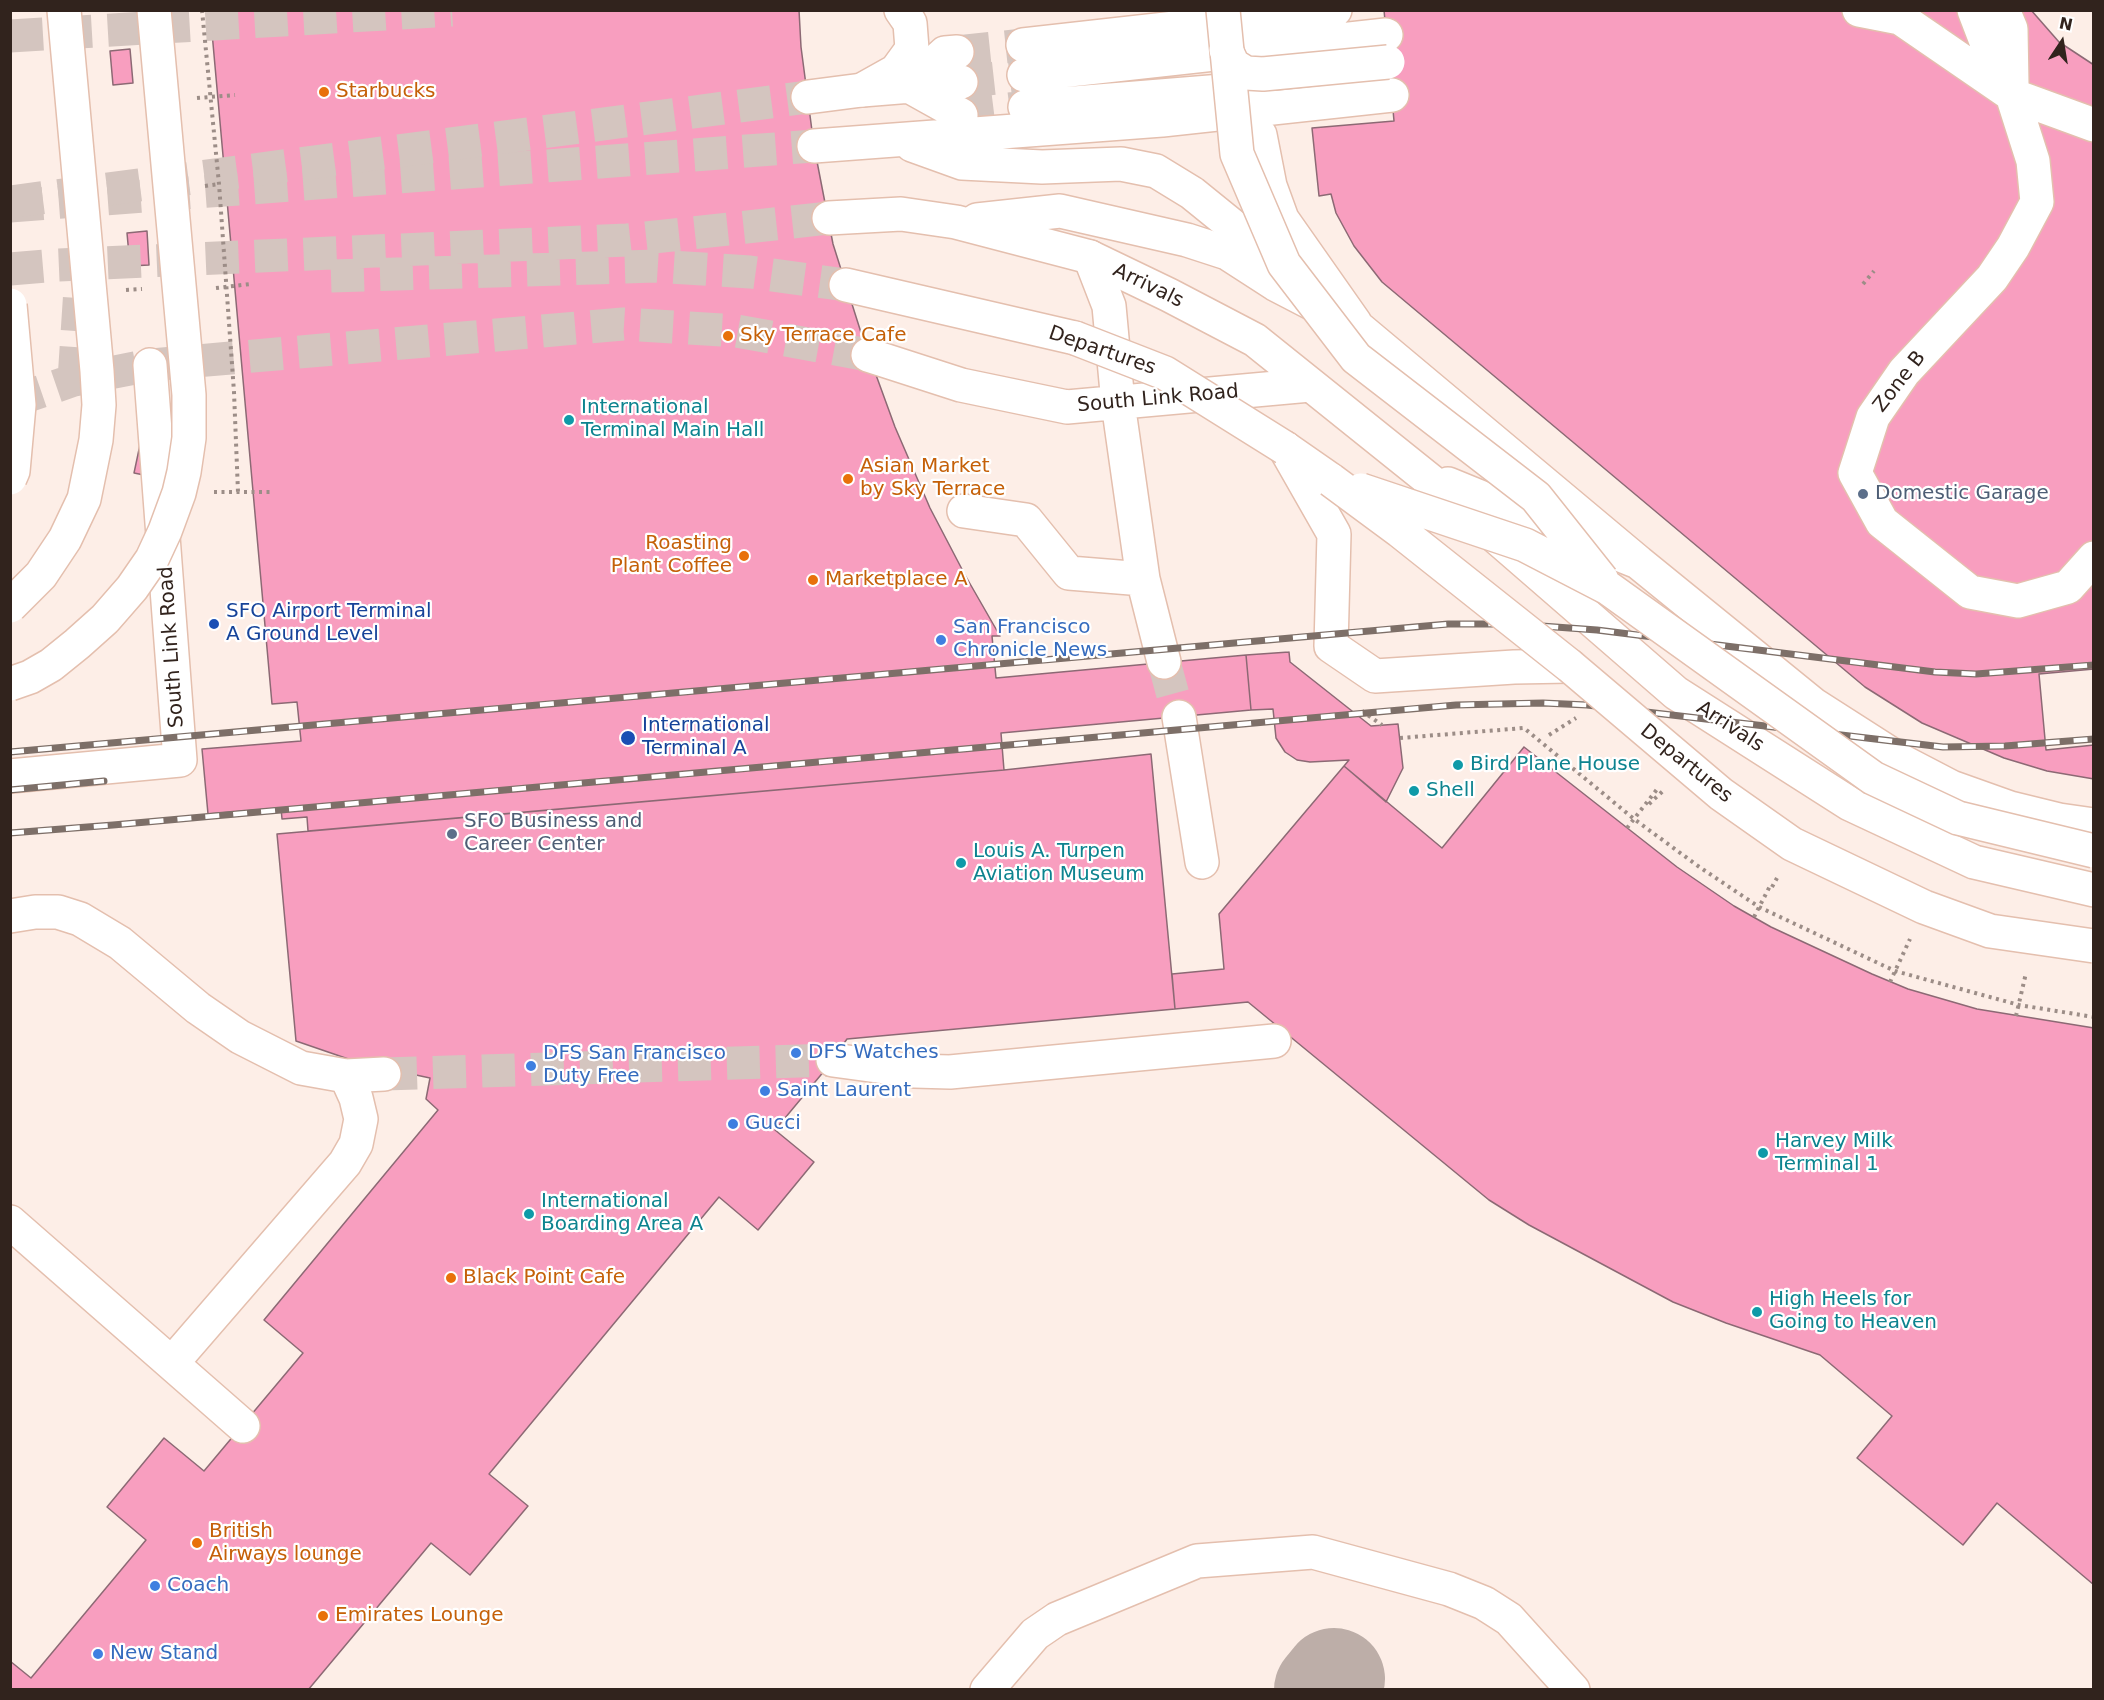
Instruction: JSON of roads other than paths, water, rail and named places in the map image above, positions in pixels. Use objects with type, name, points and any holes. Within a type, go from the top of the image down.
[{"type":"main road","points":[[10,606],[41,575],[65,539],[84,499],[96,440],[99,405],[97,371],[64,10]]},
{"type":"main road","points":[[10,684],[30,677],[51,665],[91,632],[125,596],[152,559],[179,493],[189,438],[189,395],[154,10]]},
{"type":"main road","points":[[862,90],[896,71],[912,49],[910,22],[901,10]]},
{"type":"main road","points":[[1223,10],[1237,154],[1284,264],[1356,358],[1536,497],[1608,588]]},
{"type":"main road","points":[[1335,10],[1024,76],[1389,67]]},
{"type":"main road","points":[[1859,10],[1900,18],[2012,95],[2091,127]]},
{"type":"main road","points":[[1974,10],[2012,95]]},
{"type":"main road","points":[[2002,10],[2011,29],[2012,95]]},
{"type":"main road","points":[[1226,50],[1233,65],[1246,73],[1389,67]]},
{"type":"main road","points":[[909,86],[945,53],[959,67]]},
{"type":"main road","points":[[814,146],[1162,120],[1389,67]]},
{"type":"main road","points":[[808,97],[909,86],[961,115]]},
{"type":"main road","name":"Zone B","points":[[2012,95],[2033,161],[2037,202],[2013,247],[1992,278],[1904,372],[1873,417],[1855,473],[1882,522],[1970,592],[2018,601],[2068,587],[2094,558]]},
{"type":"main road","points":[[1121,164],[1140,147],[1162,120]]},
{"type":"main road","points":[[1260,135],[1270,186],[1282,219],[1356,326]]},
{"type":"main road","points":[[899,140],[962,163],[1042,167],[1121,164],[1156,171],[1192,193],[1356,326],[1638,562]]},
{"type":"main road","points":[[956,222],[1060,211],[1187,240],[1227,253],[1275,284],[1356,326]]},
{"type":"main road","name":"Arrivals","points":[[829,218],[901,214],[956,222],[1090,257],[1255,340],[1420,473],[1676,693],[1850,804],[1974,862],[2094,890]]},
{"type":"main road","points":[[1090,257],[1109,306],[1118,404],[1143,579],[1164,663]]},
{"type":"main road","name":"Departures","points":[[846,285],[1085,342],[1165,374],[1285,448],[1400,531],[1570,666],[1721,794],[1792,844],[1924,907],[1990,931],[2094,946]]},
{"type":"main road","points":[[10,305],[19,405],[10,478]]},
{"type":"main road","name":"South Link Road","points":[[868,355],[961,385],[1067,407],[1310,385]]},
{"type":"main road","name":"South Link Road","points":[[10,776],[180,760],[150,365]]},
{"type":"main road","points":[[1285,448],[1334,534],[1331,646],[1375,676],[1514,667],[1570,666]]},
{"type":"main road","name":"Arrivals","points":[[1420,473],[1638,562],[1820,708],[1903,762],[1951,786],[2010,808],[2059,820],[2094,825]]},
{"type":"main road","name":"Departures","points":[[1331,480],[1525,545],[1608,588],[1873,778],[1958,818],[2094,851]]},
{"type":"main road","points":[[964,511],[1026,520],[1069,573],[1143,579]]},
{"type":"main road","points":[[1820,708],[1836,795]]},
{"type":"main road","points":[[1179,717],[1202,862]]},
{"type":"main road","points":[[10,916],[35,912],[58,912],[81,919],[120,943],[198,1008],[240,1037],[301,1068],[346,1076],[384,1074]]},
{"type":"main road","points":[[833,1060],[914,1071],[950,1072],[1274,1041]]},
{"type":"main road","points":[[172,1363],[345,1163],[356,1144],[361,1119],[356,1098],[346,1076]]},
{"type":"main road","points":[[10,1222],[243,1426]]},
{"type":"main road","points":[[987,1689],[1035,1634],[1068,1615],[1197,1561],[1312,1552],[1449,1589],[1484,1603],[1509,1618],[1573,1689]]},
{"type":"tunnel","points":[[10,36],[452,10]]},
{"type":"tunnel","points":[[957,52],[1023,45]]},
{"type":"tunnel","points":[[961,82],[1024,75]]},
{"type":"tunnel","points":[[10,202],[808,97]]},
{"type":"tunnel","points":[[961,115],[1025,107]]},
{"type":"tunnel","points":[[10,206],[814,146]]},
{"type":"tunnel","points":[[10,269],[627,240],[829,218]]},
{"type":"tunnel","points":[[331,276],[655,266],[750,272],[846,285]]},
{"type":"tunnel","points":[[74,380],[80,289]]},
{"type":"tunnel","points":[[10,402],[74,380],[150,365],[623,324],[737,331],[868,355]]},
{"type":"tunnel","points":[[1164,662],[1179,717]]},
{"type":"tunnel","points":[[384,1074],[833,1060]]},
{"type":"railway","points":[[10,752],[1448,624],[1514,624],[1597,630],[1935,672],[1976,674],[2094,665]]},
{"type":"railway","points":[[10,833],[1456,705],[1543,703],[1587,705],[1943,747],[2005,746],[2094,739]]},
{"type":"railway","points":[[10,790],[104,781]]},
{"type":"place","name":"Starbucks","points":[[324,92]]},
{"type":"place","name":"Sky Terrace Cafe","points":[[728,336]]},
{"type":"place","name":"International Terminal Main Hall","points":[[569,420]]},
{"type":"place","name":"Asian Market by Sky Terrace","points":[[848,479]]},
{"type":"place","name":"Domestic Garage","points":[[1863,494]]},
{"type":"place","name":"Roasting Plant Coffee","points":[[744,556]]},
{"type":"place","name":"Marketplace A","points":[[813,580]]},
{"type":"place","name":"SFO Airport Terminal A Ground Level","points":[[214,624]]},
{"type":"place","name":"San Francisco Chronicle News","points":[[941,640]]},
{"type":"place","name":"International Terminal A","points":[[628,738]]},
{"type":"place","name":"Bird Plane House","points":[[1458,765]]},
{"type":"place","name":"Shell","points":[[1414,791]]},
{"type":"place","name":"SFO Business and Career Center","points":[[452,834]]},
{"type":"place","name":"Louis A. Turpen Aviation Museum","points":[[961,863]]},
{"type":"place","name":"DFS Watches","points":[[796,1053]]},
{"type":"place","name":"DFS San Francisco Duty Free","points":[[531,1066]]},
{"type":"place","name":"Saint Laurent","points":[[765,1091]]},
{"type":"place","name":"Gucci","points":[[733,1124]]},
{"type":"place","name":"Harvey Milk Terminal 1","points":[[1763,1153]]},
{"type":"place","name":"International Boarding Area A","points":[[529,1214]]},
{"type":"place","name":"Black Point Cafe","points":[[451,1278]]},
{"type":"place","name":"High Heels for Going to Heaven","points":[[1757,1312]]},
{"type":"place","name":"British Airways lounge","points":[[197,1543]]},
{"type":"place","name":"Coach","points":[[155,1586]]},
{"type":"place","name":"Emirates Lounge","points":[[323,1616]]},
{"type":"place","name":"New Stand","points":[[98,1654]]}]
